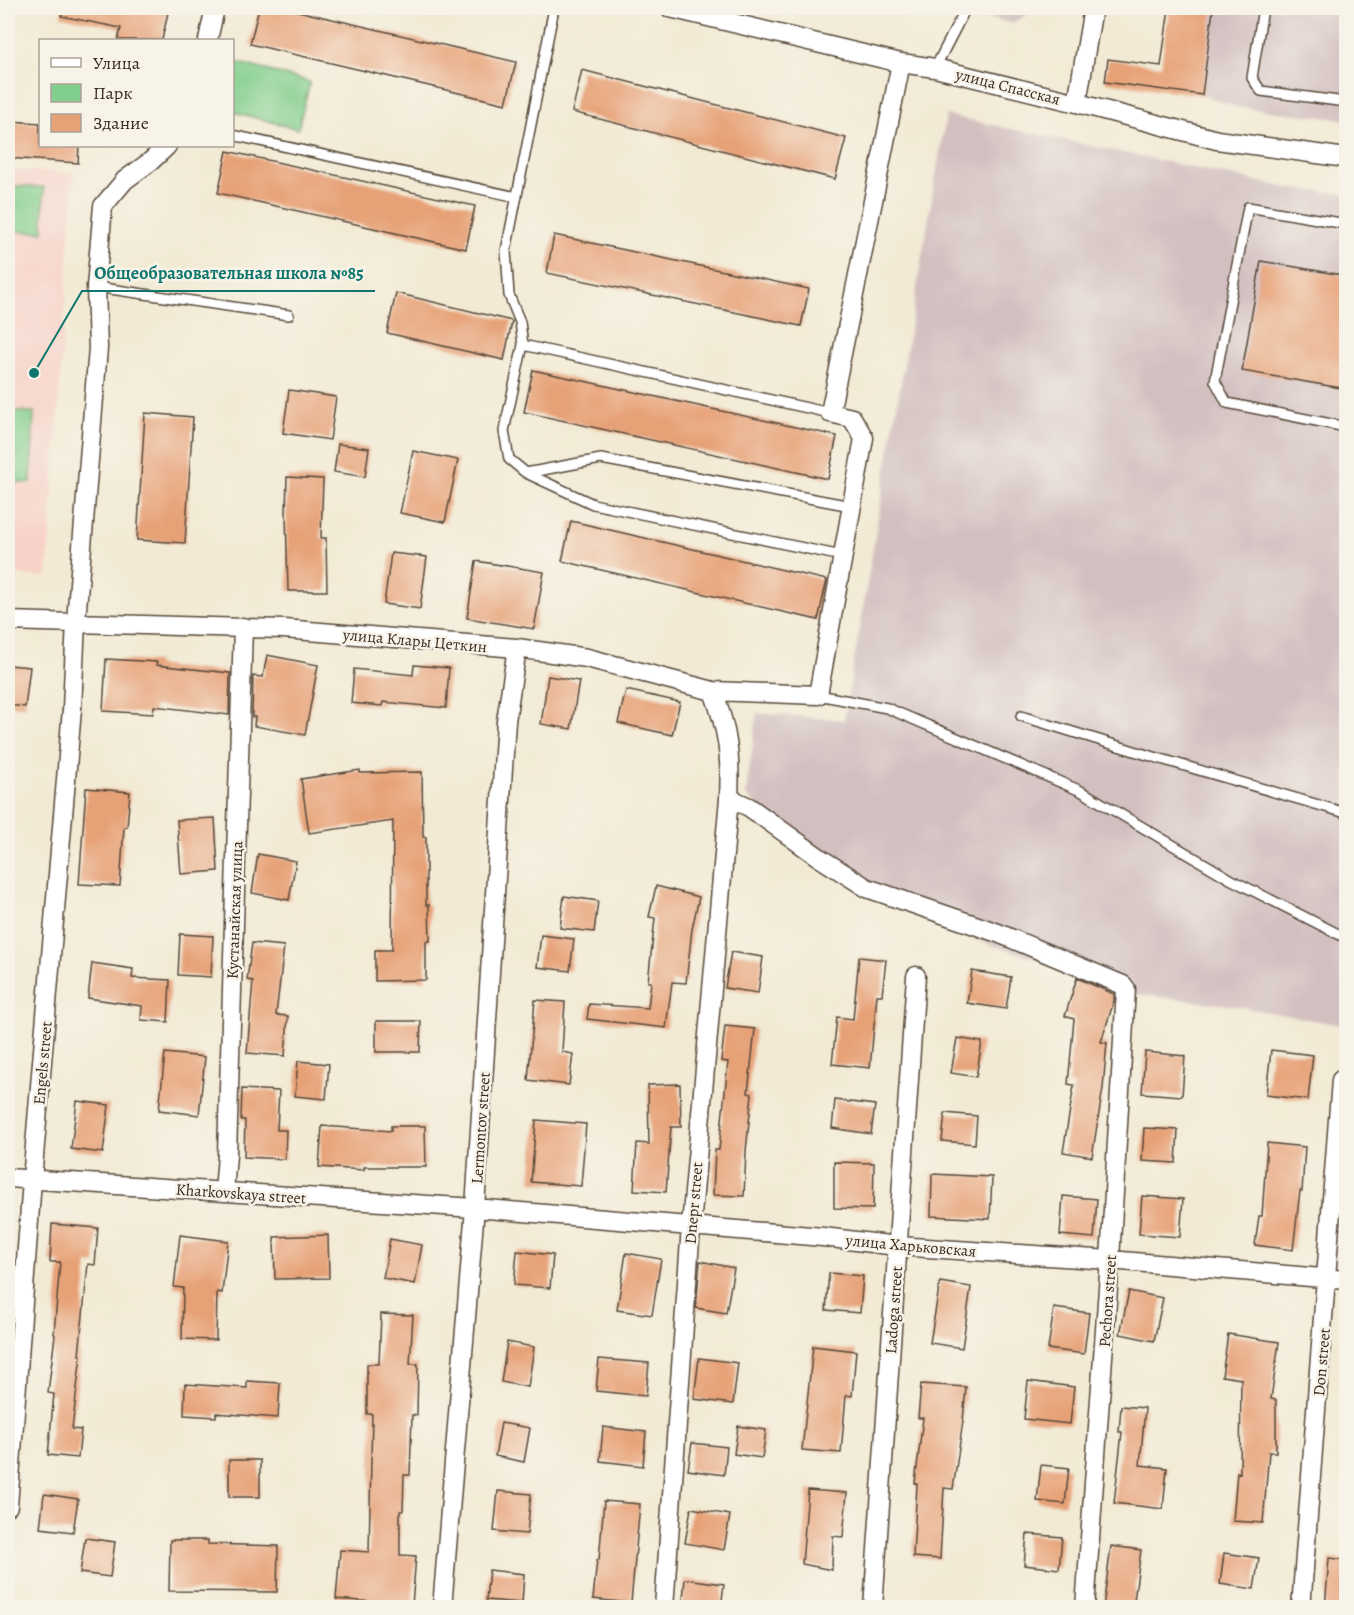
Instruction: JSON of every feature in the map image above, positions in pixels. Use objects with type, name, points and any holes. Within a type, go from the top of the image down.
[{"type":"street","points":[[208,39],[214,8]]},
{"type":"street","name":"улица Спасская","points":[[670,8],[730,18],[901,63],[935,68],[1077,103],[1216,140],[1347,158]]},
{"type":"street","points":[[1077,103],[1093,8]]},
{"type":"street","points":[[818,695],[864,438],[852,418],[830,413],[901,63]]},
{"type":"street","name":"Engels street","points":[[8,1506],[32,1180],[71,721],[76,621],[98,348],[96,286],[103,206],[125,180],[166,147]]},
{"type":"street","name":"улица Клары Цеткин","points":[[8,621],[243,627],[517,648],[587,658],[713,691],[818,695]]},
{"type":"street","name":"Кустанайская улица","points":[[224,1192],[243,627]]},
{"type":"street","name":"Lermontov street","points":[[442,1608],[475,1208],[506,721],[517,648]]},
{"type":"street","name":"Dnepr street","points":[[664,1608],[691,1226],[729,798],[729,742],[713,691]]},
{"type":"street","name":"Pechora street","points":[[729,798],[749,807],[819,858],[867,888],[998,933],[1123,985],[1127,993],[1085,1608]]},
{"type":"street","name":"Ladoga street","points":[[873,1608],[916,976]]},
{"type":"street","name":"Don street","points":[[1301,1608],[1341,1080]]},
{"type":"street","name":"Kharkovskaya street","points":[[8,1178],[475,1208]]},
{"type":"street","name":"улица Харьковская","points":[[475,1208],[897,1246],[1110,1260],[1347,1280]]},
{"type":"lane","points":[[554,8],[506,251],[509,296],[520,322],[523,345],[504,431],[509,459],[526,473],[592,504],[842,556]]},
{"type":"lane","points":[[935,68],[966,8]]},
{"type":"lane","points":[[1263,8],[1252,78],[1262,91],[1347,102]]},
{"type":"lane","points":[[234,135],[517,197]]},
{"type":"lane","points":[[1347,224],[1248,207],[1215,381],[1227,403],[1347,427]]},
{"type":"lane","points":[[96,286],[289,315]]},
{"type":"lane","points":[[523,345],[830,413]]},
{"type":"lane","points":[[526,473],[601,459],[851,506]]},
{"type":"lane","points":[[818,695],[887,708],[1081,791],[1232,880],[1347,938]]},
{"type":"lane","points":[[1021,716],[1347,813]]},
{"type":"shaded area","points":[[943,8],[1039,8],[1012,23]]},
{"type":"shaded area","points":[[1214,8],[1346,8],[1346,120],[1236,107],[1202,95]]},
{"type":"shaded area","points":[[946,115],[1288,188],[1346,194],[1346,1026],[1235,1006],[1136,994],[1119,986],[982,942],[862,889],[799,850],[746,794],[757,713],[844,720]]},
{"type":"shaded area","points":[[8,170],[74,173],[47,577],[8,574]]},
{"type":"green space","points":[[234,61],[310,82],[298,129],[234,112]]},
{"type":"green space","points":[[8,186],[44,187],[43,232],[8,231]]},
{"type":"green space","points":[[8,411],[34,412],[31,483],[8,482]]},
{"type":"building","points":[[62,8],[169,8],[162,39],[118,39],[121,28],[61,16]]},
{"type":"building","points":[[259,8],[285,8],[516,62],[506,104],[250,44]]},
{"type":"building","points":[[1169,8],[1213,10],[1202,95],[1105,82],[1108,59],[1161,66]]},
{"type":"building","points":[[582,70],[846,138],[835,179],[572,112]]},
{"type":"building","points":[[8,121],[39,123],[39,147],[79,147],[78,163],[8,158]]},
{"type":"building","points":[[227,151],[475,206],[466,249],[218,193]]},
{"type":"building","points":[[554,235],[809,289],[801,326],[547,273]]},
{"type":"building","points":[[1261,261],[1347,276],[1347,389],[1242,371]]},
{"type":"building","points":[[396,293],[512,321],[504,360],[387,333]]},
{"type":"building","points":[[533,370],[837,436],[828,479],[524,412]]},
{"type":"building","points":[[289,390],[336,397],[330,440],[283,433]]},
{"type":"building","points":[[145,413],[193,417],[185,543],[137,540]]},
{"type":"building","points":[[338,444],[369,448],[365,477],[334,472]]},
{"type":"building","points":[[413,451],[458,460],[445,522],[400,513]]},
{"type":"building","points":[[287,477],[323,479],[321,538],[326,538],[327,591],[288,591]]},
{"type":"building","points":[[571,521],[827,580],[818,620],[562,561]]},
{"type":"building","points":[[391,553],[427,557],[420,609],[384,604]]},
{"type":"building","points":[[476,561],[544,572],[534,629],[467,618]]},
{"type":"building","points":[[267,655],[318,665],[305,735],[254,726],[255,717],[252,717],[253,676],[263,677]]},
{"type":"building","points":[[106,659],[157,662],[156,665],[230,673],[229,715],[154,706],[153,714],[103,711]]},
{"type":"building","points":[[8,665],[30,667],[25,707],[8,705]]},
{"type":"building","points":[[414,665],[449,668],[446,708],[383,702],[382,706],[351,703],[354,669],[413,675]]},
{"type":"building","points":[[548,676],[579,681],[571,729],[541,724]]},
{"type":"building","points":[[626,690],[680,702],[672,735],[618,723]]},
{"type":"building","points":[[360,770],[360,773],[422,772],[423,837],[426,837],[426,905],[429,905],[430,941],[426,941],[426,980],[375,981],[375,950],[392,950],[393,821],[309,833],[301,779]]},
{"type":"building","points":[[86,788],[130,792],[127,827],[124,827],[120,886],[79,884]]},
{"type":"building","points":[[215,818],[218,871],[181,874],[177,820]]},
{"type":"building","points":[[258,854],[296,861],[289,900],[252,893]]},
{"type":"building","points":[[656,886],[699,897],[692,929],[686,983],[672,982],[666,1028],[587,1019],[589,1004],[648,1008],[651,982],[648,982],[655,918],[649,917]]},
{"type":"building","points":[[564,896],[598,901],[594,932],[560,928]]},
{"type":"building","points":[[180,934],[213,936],[211,977],[178,975]]},
{"type":"building","points":[[541,935],[574,939],[570,971],[537,967]]},
{"type":"building","points":[[252,943],[284,946],[276,1015],[288,1016],[285,1056],[247,1053],[253,981],[247,980]]},
{"type":"building","points":[[731,952],[763,957],[758,993],[725,988]]},
{"type":"building","points":[[859,957],[886,960],[882,995],[877,995],[870,1068],[832,1064],[837,1017],[853,1019]]},
{"type":"building","points":[[92,963],[133,969],[132,978],[170,980],[168,1022],[141,1020],[142,1006],[88,998]]},
{"type":"building","points":[[972,971],[1011,977],[1006,1009],[967,1003]]},
{"type":"building","points":[[1077,978],[1114,994],[1114,1001],[1101,1042],[1107,1043],[1103,1088],[1092,1157],[1063,1152],[1074,1085],[1068,1084],[1074,1019],[1065,1016]]},
{"type":"building","points":[[535,1000],[565,1002],[562,1052],[573,1054],[569,1085],[528,1080]]},
{"type":"building","points":[[376,1021],[421,1021],[420,1052],[376,1052]]},
{"type":"building","points":[[725,1026],[755,1029],[748,1093],[752,1094],[744,1196],[713,1195],[715,1150],[719,1150],[728,1062],[721,1061]]},
{"type":"building","points":[[957,1038],[982,1042],[976,1077],[951,1073]]},
{"type":"building","points":[[1271,1050],[1313,1055],[1308,1100],[1266,1095]]},
{"type":"building","points":[[1145,1052],[1185,1056],[1182,1096],[1142,1093]]},
{"type":"building","points":[[165,1053],[205,1057],[199,1115],[159,1110]]},
{"type":"building","points":[[298,1061],[329,1064],[326,1099],[295,1096]]},
{"type":"building","points":[[680,1084],[681,1127],[671,1127],[666,1192],[634,1190],[637,1143],[649,1144],[648,1085]]},
{"type":"building","points":[[242,1089],[279,1091],[277,1130],[286,1130],[285,1159],[244,1157],[245,1120],[241,1120]]},
{"type":"building","points":[[835,1100],[875,1105],[871,1134],[832,1128]]},
{"type":"building","points":[[77,1101],[109,1105],[103,1153],[71,1149]]},
{"type":"building","points":[[945,1113],[977,1116],[975,1144],[942,1141]]},
{"type":"building","points":[[536,1120],[586,1124],[581,1186],[531,1182]]},
{"type":"building","points":[[322,1126],[391,1131],[391,1126],[425,1126],[426,1167],[364,1167],[364,1170],[319,1167]]},
{"type":"building","points":[[1144,1128],[1178,1130],[1176,1163],[1142,1161]]},
{"type":"building","points":[[1267,1143],[1305,1147],[1302,1191],[1300,1191],[1293,1250],[1255,1245],[1259,1216],[1262,1216]]},
{"type":"building","points":[[834,1162],[874,1163],[873,1209],[834,1208]]},
{"type":"building","points":[[932,1174],[992,1177],[990,1219],[931,1216]]},
{"type":"building","points":[[1063,1196],[1097,1199],[1094,1238],[1060,1235]]},
{"type":"building","points":[[1142,1196],[1183,1199],[1180,1237],[1139,1234]]},
{"type":"building","points":[[52,1224],[98,1228],[95,1265],[88,1264],[79,1355],[81,1355],[72,1429],[81,1430],[78,1458],[48,1455],[54,1394],[48,1393],[60,1262],[50,1262]]},
{"type":"building","points":[[180,1235],[228,1241],[222,1293],[217,1292],[216,1340],[182,1339],[183,1288],[174,1287]]},
{"type":"building","points":[[328,1235],[329,1278],[275,1279],[274,1237]]},
{"type":"building","points":[[390,1239],[422,1245],[415,1284],[383,1278]]},
{"type":"building","points":[[517,1251],[553,1255],[550,1288],[514,1285]]},
{"type":"building","points":[[626,1253],[661,1259],[652,1315],[617,1310]]},
{"type":"building","points":[[700,1261],[734,1268],[726,1313],[696,1308]]},
{"type":"building","points":[[829,1273],[863,1276],[860,1313],[826,1310]]},
{"type":"building","points":[[940,1282],[971,1287],[962,1348],[930,1343]]},
{"type":"building","points":[[1129,1291],[1163,1298],[1154,1341],[1120,1334]]},
{"type":"building","points":[[1054,1308],[1089,1313],[1084,1354],[1048,1349]]},
{"type":"building","points":[[381,1314],[413,1315],[410,1364],[418,1364],[417,1415],[412,1415],[410,1475],[404,1475],[403,1511],[400,1511],[400,1555],[416,1556],[412,1605],[336,1599],[340,1550],[369,1552],[372,1414],[367,1414],[367,1364],[379,1364]]},
{"type":"building","points":[[1228,1334],[1279,1342],[1271,1399],[1276,1400],[1276,1452],[1269,1452],[1263,1523],[1233,1521],[1237,1472],[1240,1473],[1241,1379],[1222,1376]]},
{"type":"building","points":[[507,1342],[534,1347],[528,1387],[501,1382]]},
{"type":"building","points":[[813,1346],[856,1351],[852,1396],[846,1395],[841,1453],[802,1450]]},
{"type":"building","points":[[699,1358],[738,1363],[733,1404],[694,1399]]},
{"type":"building","points":[[599,1359],[649,1363],[646,1396],[596,1391]]},
{"type":"building","points":[[247,1381],[280,1383],[278,1418],[216,1413],[216,1417],[184,1415],[185,1384],[247,1388]]},
{"type":"building","points":[[1028,1381],[1074,1387],[1070,1424],[1024,1419]]},
{"type":"building","points":[[921,1384],[966,1387],[953,1489],[944,1488],[940,1559],[913,1557],[917,1484],[915,1483],[923,1418],[918,1418]]},
{"type":"building","points":[[1121,1406],[1145,1408],[1140,1465],[1167,1468],[1163,1509],[1114,1503],[1122,1432],[1119,1432]]},
{"type":"building","points":[[501,1423],[530,1428],[524,1462],[495,1456]]},
{"type":"building","points":[[738,1426],[766,1430],[762,1458],[734,1454]]},
{"type":"building","points":[[603,1427],[646,1432],[643,1466],[600,1461]]},
{"type":"building","points":[[692,1443],[727,1447],[724,1475],[688,1470]]},
{"type":"building","points":[[229,1460],[260,1460],[260,1497],[229,1497]]},
{"type":"building","points":[[1041,1465],[1069,1468],[1065,1504],[1037,1501]]},
{"type":"building","points":[[808,1490],[847,1493],[843,1537],[833,1536],[832,1570],[802,1564]]},
{"type":"building","points":[[498,1491],[531,1494],[527,1534],[494,1531]]},
{"type":"building","points":[[44,1494],[78,1499],[73,1532],[40,1528]]},
{"type":"building","points":[[604,1501],[640,1504],[631,1603],[593,1599]]},
{"type":"building","points":[[691,1508],[730,1515],[724,1550],[685,1543]]},
{"type":"building","points":[[1027,1534],[1062,1537],[1059,1569],[1024,1565]]},
{"type":"building","points":[[85,1538],[115,1542],[110,1577],[80,1573]]},
{"type":"building","points":[[170,1540],[208,1540],[208,1544],[278,1546],[277,1592],[169,1591]]},
{"type":"building","points":[[1111,1546],[1141,1550],[1133,1608],[1103,1608]]},
{"type":"building","points":[[1224,1553],[1259,1558],[1254,1589],[1220,1584]]},
{"type":"building","points":[[1329,1558],[1347,1560],[1347,1608],[1325,1608]]},
{"type":"building","points":[[489,1570],[524,1574],[522,1603],[486,1600]]},
{"type":"building","points":[[685,1579],[724,1584],[721,1608],[682,1608]]},
{"type":"place","name":"Общеобразовательная школа №85","points":[[34,373]]}]
